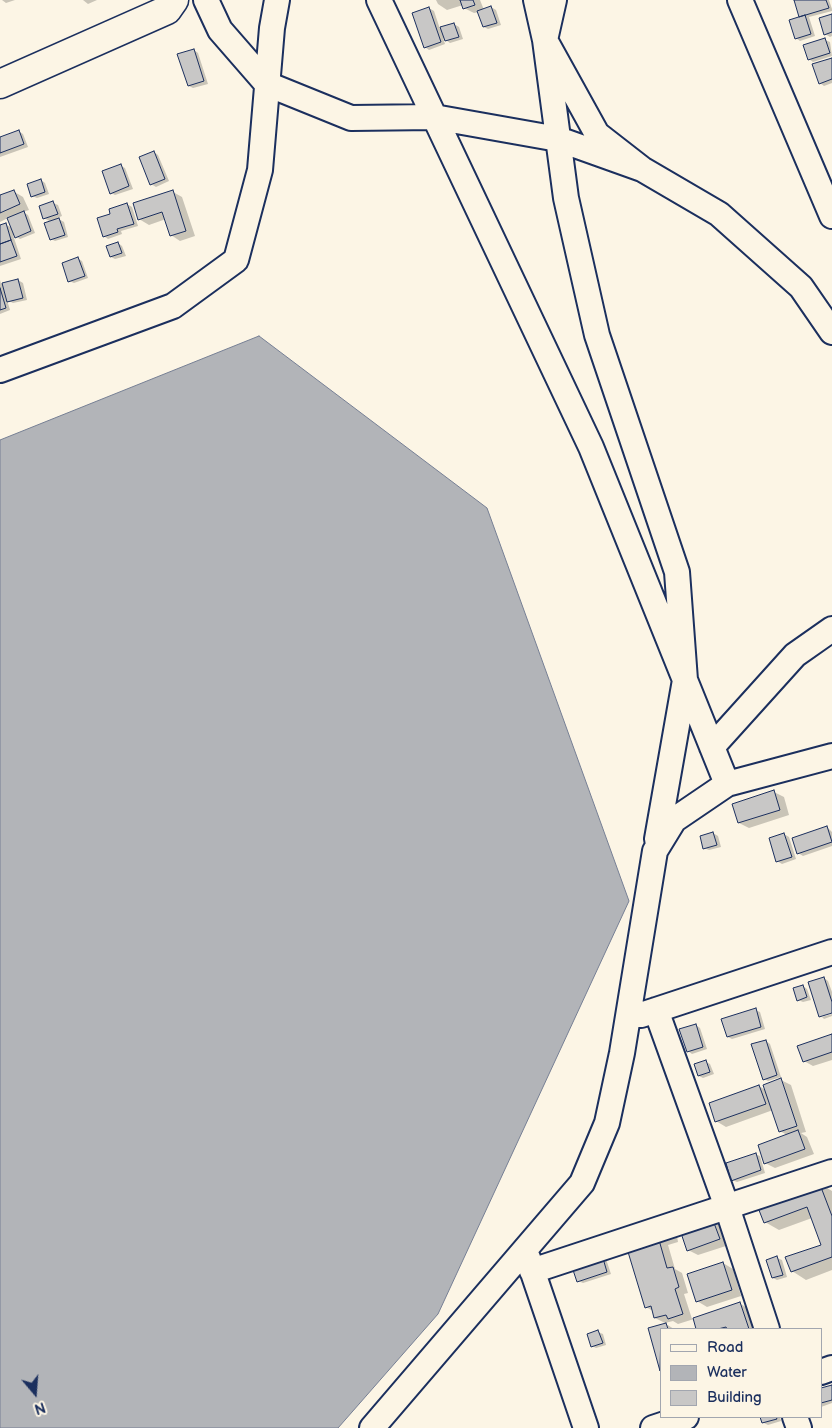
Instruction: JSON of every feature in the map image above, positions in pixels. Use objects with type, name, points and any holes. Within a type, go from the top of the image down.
[{"type":"street","points":[[0,84],[167,10],[174,0]]},
{"type":"street","points":[[206,0],[220,30],[267,84],[352,118],[434,117],[558,139],[642,169]]},
{"type":"street","points":[[0,370],[173,306],[236,260],[260,170],[272,28],[277,0]]},
{"type":"street","points":[[379,0],[591,447],[727,784]]},
{"type":"street","points":[[372,1428],[582,1183],[607,1123],[627,1019],[685,680],[677,572],[597,335],[566,198],[545,40],[536,0]]},
{"type":"street","points":[[554,0],[545,40],[597,134],[642,169],[719,214],[801,287],[832,332]]},
{"type":"street","points":[[740,0],[832,216]]},
{"type":"street","points":[[712,747],[795,655],[832,629]]},
{"type":"street","points":[[655,850],[674,820],[727,784],[832,756]]},
{"type":"street","points":[[627,1019],[832,952]]},
{"type":"street","points":[[656,1010],[727,1207],[767,1328]]},
{"type":"street","points":[[532,1271],[832,1172]]},
{"type":"street","points":[[525,1249],[586,1428]]},
{"type":"street","points":[[653,1428],[683,1418]]},
{"type":"water","points":[[259,336],[487,508],[629,901],[438,1314],[338,1428],[0,1428],[0,440]]},
{"type":"building","points":[[460,0],[473,0],[475,5],[463,9]]},
{"type":"building","points":[[794,0],[826,0],[829,8],[799,17]]},
{"type":"building","points":[[491,6],[497,23],[483,27],[477,11]]},
{"type":"building","points":[[429,7],[441,42],[424,48],[412,13]]},
{"type":"building","points":[[832,14],[832,32],[824,35],[819,18]]},
{"type":"building","points":[[805,15],[811,34],[795,39],[789,20]]},
{"type":"building","points":[[454,23],[459,37],[445,41],[440,27]]},
{"type":"building","points":[[825,38],[830,53],[808,60],[803,45]]},
{"type":"building","points":[[194,49],[204,81],[188,86],[177,54]]},
{"type":"building","points":[[832,58],[832,79],[819,84],[812,64]]},
{"type":"building","points":[[19,130],[24,144],[0,153],[0,137]]},
{"type":"building","points":[[154,151],[165,179],[150,185],[139,157]]},
{"type":"building","points":[[121,164],[129,186],[110,194],[102,171]]},
{"type":"building","points":[[41,179],[45,192],[31,197],[27,184]]},
{"type":"building","points":[[14,190],[20,204],[0,213],[0,195]]},
{"type":"building","points":[[173,190],[186,231],[170,236],[162,212],[138,220],[133,203]]},
{"type":"building","points":[[53,201],[58,214],[43,219],[39,206]]},
{"type":"building","points":[[127,203],[134,224],[117,229],[118,232],[103,237],[97,218],[110,214],[109,209]]},
{"type":"building","points":[[24,211],[31,231],[15,238],[7,218]]},
{"type":"building","points":[[59,218],[65,235],[50,240],[44,223]]},
{"type":"building","points":[[6,223],[11,240],[0,244],[0,225]]},
{"type":"building","points":[[11,240],[17,256],[0,262],[0,244]]},
{"type":"building","points":[[118,242],[122,253],[110,257],[106,246]]},
{"type":"building","points":[[78,257],[85,276],[68,282],[62,263]]},
{"type":"building","points":[[18,279],[23,298],[7,302],[2,283]]},
{"type":"building","points":[[0,288],[6,308],[0,310]]},
{"type":"building","points":[[774,790],[780,810],[738,823],[732,804]]},
{"type":"building","points":[[827,826],[832,842],[797,854],[792,838]]},
{"type":"building","points":[[713,832],[717,845],[703,849],[700,836]]},
{"type":"building","points":[[784,833],[792,857],[776,862],[769,838]]},
{"type":"building","points":[[824,977],[832,1002],[832,1013],[819,1017],[808,982]]},
{"type":"building","points":[[803,985],[807,997],[797,1001],[793,988]]},
{"type":"building","points":[[756,1008],[761,1027],[727,1037],[721,1019]]},
{"type":"building","points":[[696,1024],[703,1047],[687,1052],[679,1029]]},
{"type":"building","points":[[832,1034],[832,1052],[803,1062],[797,1046]]},
{"type":"building","points":[[766,1040],[777,1075],[763,1080],[751,1044]]},
{"type":"building","points":[[706,1060],[710,1072],[698,1076],[694,1064]]},
{"type":"building","points":[[781,1078],[797,1126],[779,1132],[763,1085]]},
{"type":"building","points":[[759,1085],[766,1104],[715,1122],[709,1103]]},
{"type":"building","points":[[798,1130],[805,1149],[764,1164],[758,1145]]},
{"type":"building","points":[[756,1153],[761,1170],[731,1181],[726,1163]]},
{"type":"building","points":[[819,1182],[832,1216],[832,1257],[791,1272],[785,1257],[821,1245],[807,1207],[764,1223],[757,1205]]},
{"type":"building","points":[[711,1215],[720,1239],[687,1251],[679,1227]]},
{"type":"building","points":[[659,1240],[667,1268],[673,1267],[679,1287],[675,1289],[683,1314],[668,1319],[666,1315],[654,1318],[651,1306],[645,1308],[625,1242]]},
{"type":"building","points":[[602,1255],[607,1272],[577,1282],[571,1264]]},
{"type":"building","points":[[777,1256],[783,1275],[772,1278],[766,1260]]},
{"type":"building","points":[[723,1262],[732,1290],[696,1302],[687,1274]]},
{"type":"building","points":[[740,1302],[749,1328],[696,1328],[693,1318]]},
{"type":"building","points":[[666,1323],[668,1328],[660,1328],[660,1371],[648,1328]]},
{"type":"building","points":[[598,1330],[603,1343],[591,1347],[587,1334]]},
{"type":"building","points":[[832,1385],[832,1400],[822,1403],[822,1388]]},
{"type":"building","points":[[760,1418],[777,1419],[762,1423]]}]
